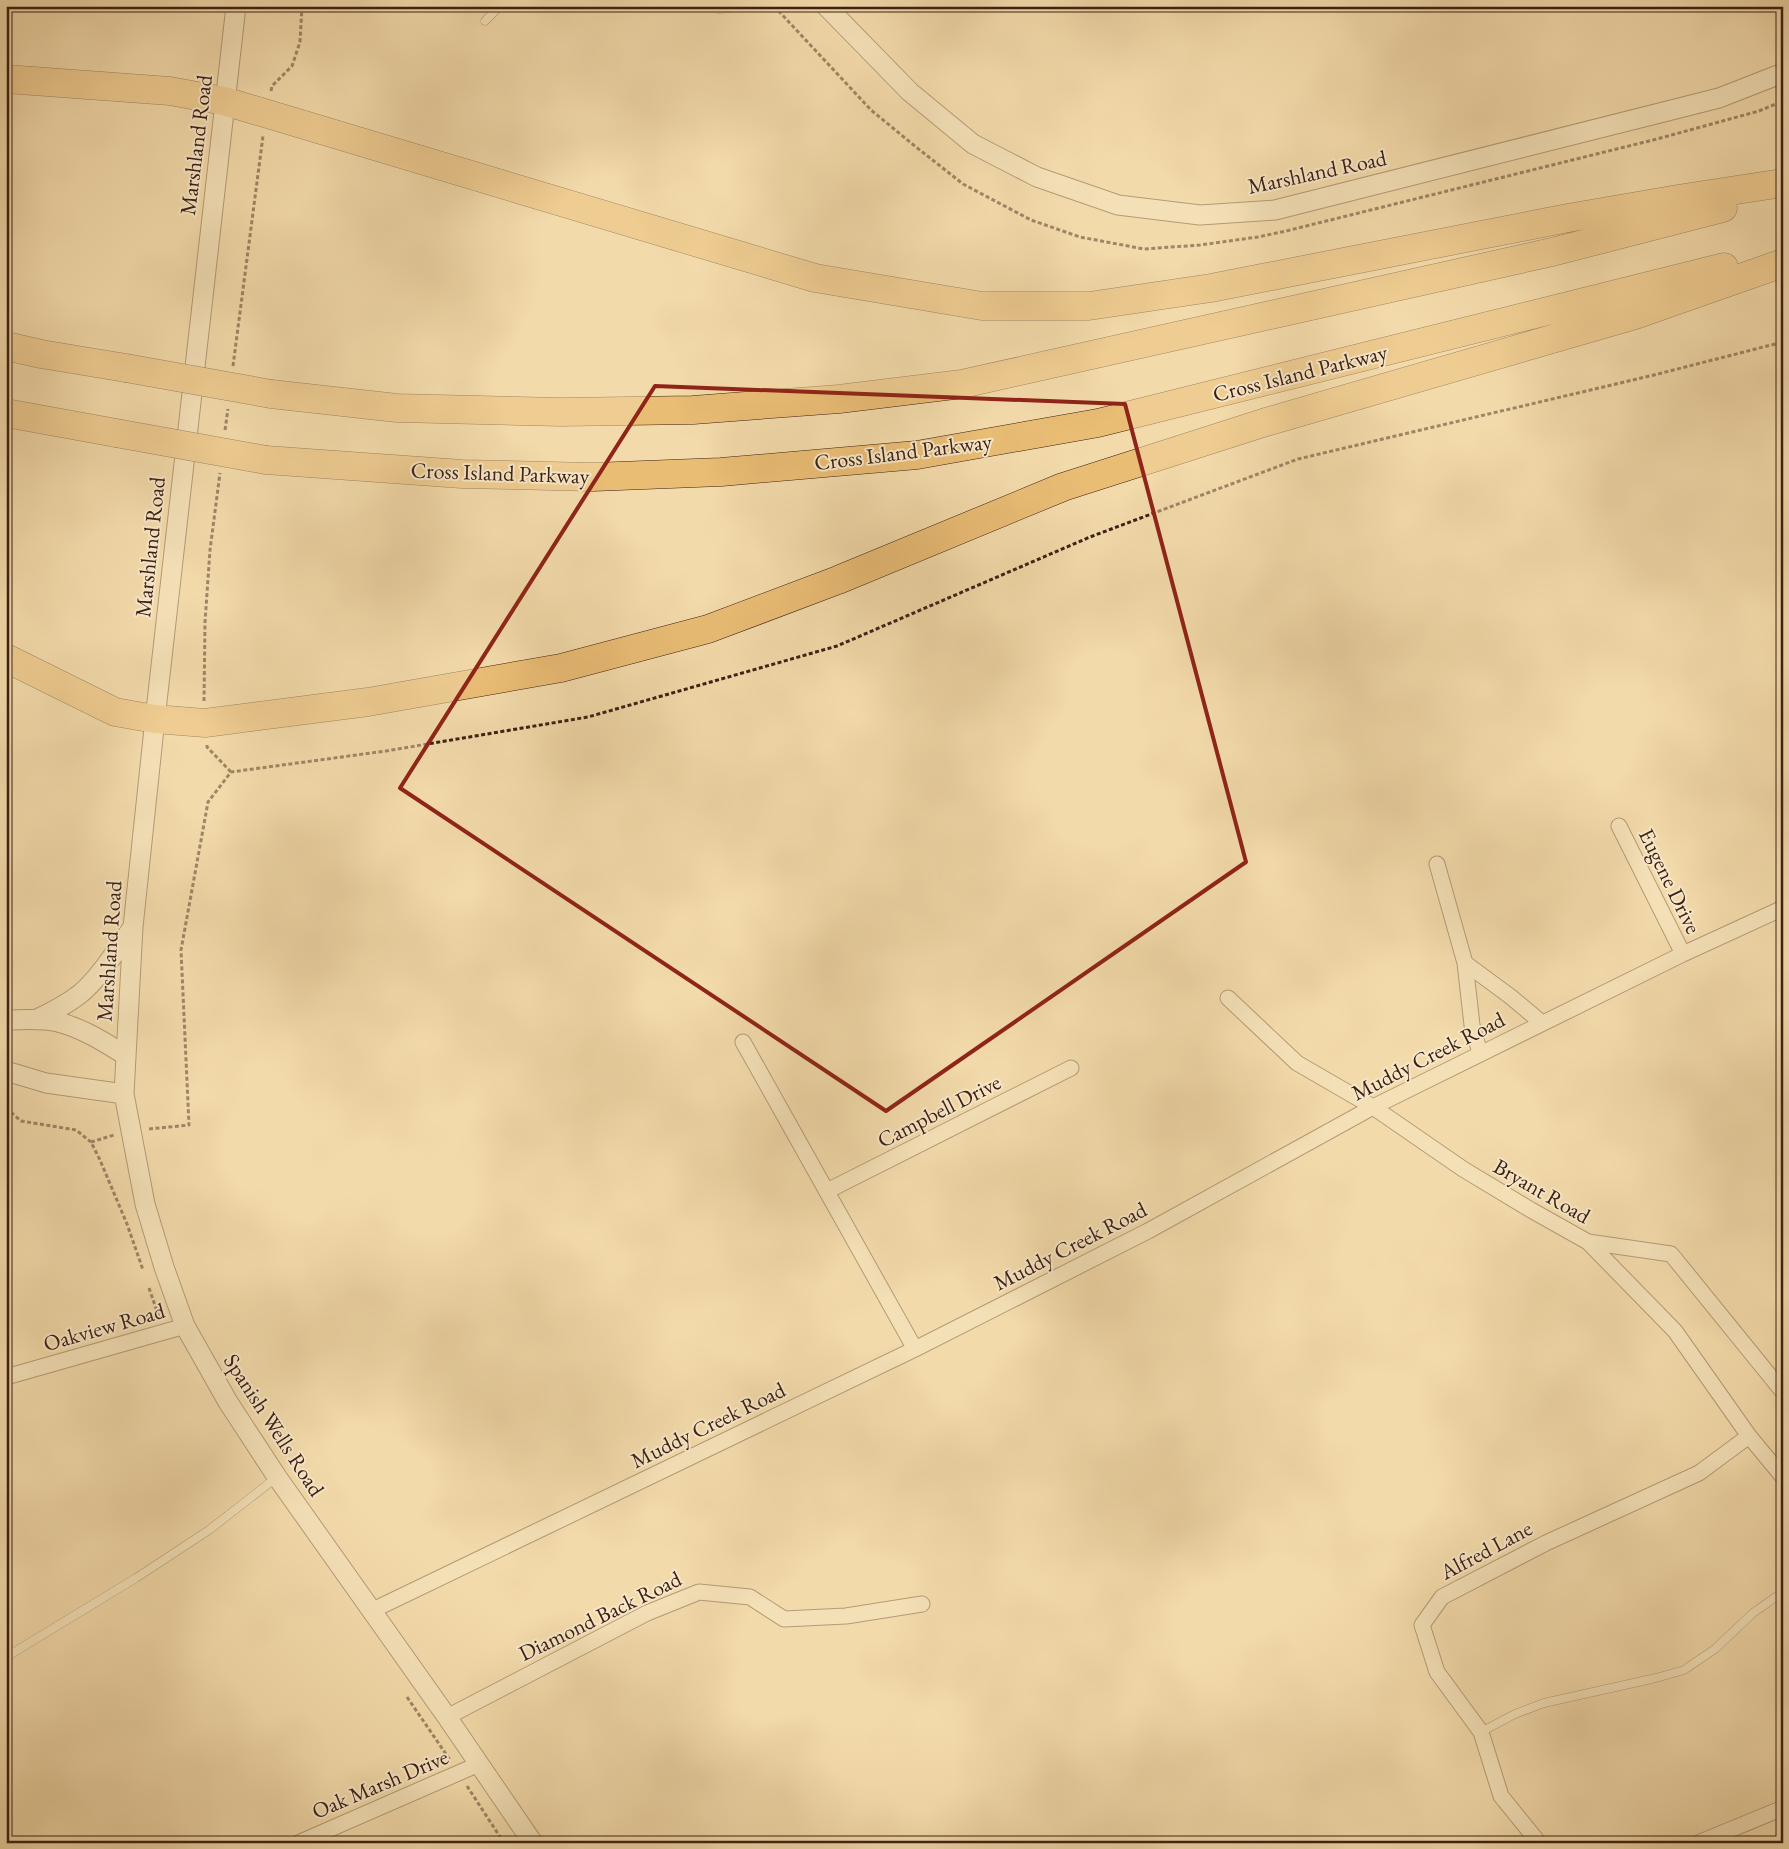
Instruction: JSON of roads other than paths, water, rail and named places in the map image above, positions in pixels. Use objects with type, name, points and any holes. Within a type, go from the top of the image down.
[{"type":"highway","points":[[6,79],[170,91],[224,101],[815,278],[982,306],[1089,306],[1212,288],[1568,218],[1783,183]]},
{"type":"highway","points":[[6,346],[41,354],[271,394],[396,408],[580,412],[703,409],[839,399],[962,384],[1542,254],[1783,192]]},
{"type":"highway","name":"Cross Island Parkway","points":[[6,413],[266,460],[462,474],[594,477],[721,472],[917,455],[1098,423],[1783,252]]},
{"type":"highway","points":[[6,658],[116,712],[155,719],[205,723],[368,702],[561,668],[708,629],[838,580],[1063,487],[1266,422],[1635,315],[1783,263]]},
{"type":"street","name":"Marshland Road","points":[[124,1094],[133,927],[236,6]]},
{"type":"street","name":"Marshland Road","points":[[826,6],[910,92],[973,144],[1037,177],[1118,205],[1200,215],[1276,210],[1719,98],[1783,73]]},
{"type":"street","name":"Eugene Drive","points":[[1619,826],[1683,954]]},
{"type":"street","points":[[1437,864],[1465,964],[1472,1025],[1480,1052]]},
{"type":"street","name":"Muddy Creek Road","points":[[371,1611],[915,1349],[1148,1231],[1373,1107],[1480,1052],[1783,908]]},
{"type":"street","points":[[37,1019],[56,1010],[82,993],[106,965],[133,927]]},
{"type":"street","points":[[1465,964],[1511,997],[1542,1023]]},
{"type":"street","name":"Bryant Road","points":[[1228,998],[1297,1063],[1373,1107],[1463,1169],[1588,1242],[1675,1331],[1749,1436],[1783,1477]]},
{"type":"street","points":[[6,1020],[37,1019],[57,1021],[81,1030],[125,1055]]},
{"type":"street","points":[[743,1042],[915,1349]]},
{"type":"street","name":"Campbell Drive","points":[[826,1191],[1071,1068]]},
{"type":"street","points":[[6,1071],[46,1083],[124,1094]]},
{"type":"street","name":"Spanish Wells Road","points":[[124,1094],[145,1204],[164,1267],[185,1326],[228,1402],[277,1477],[447,1717],[533,1843]]},
{"type":"street","points":[[1588,1242],[1671,1254],[1783,1392]]},
{"type":"street","name":"Oakview Road","points":[[6,1377],[185,1326]]},
{"type":"street","name":"Alfred Lane","points":[[1539,1843],[1501,1796],[1481,1732],[1437,1672],[1422,1626],[1442,1596],[1546,1542],[1699,1473],[1749,1436]]},
{"type":"street","name":"Diamond Back Road","points":[[447,1717],[647,1613],[699,1592],[750,1597],[784,1619],[846,1616],[922,1604]]},
{"type":"street","name":"Oak Marsh Drive","points":[[298,1843],[479,1764]]},
{"type":"street","points":[[1698,1843],[1783,1808]]},
{"type":"lane","points":[[485,22],[500,6]]},
{"type":"lane","points":[[716,6],[719,9],[732,6]]},
{"type":"lane","points":[[6,1658],[136,1578],[209,1530],[277,1477]]},
{"type":"lane","points":[[1481,1732],[1515,1714],[1544,1703],[1684,1670],[1715,1648],[1753,1613],[1783,1592]]}]
